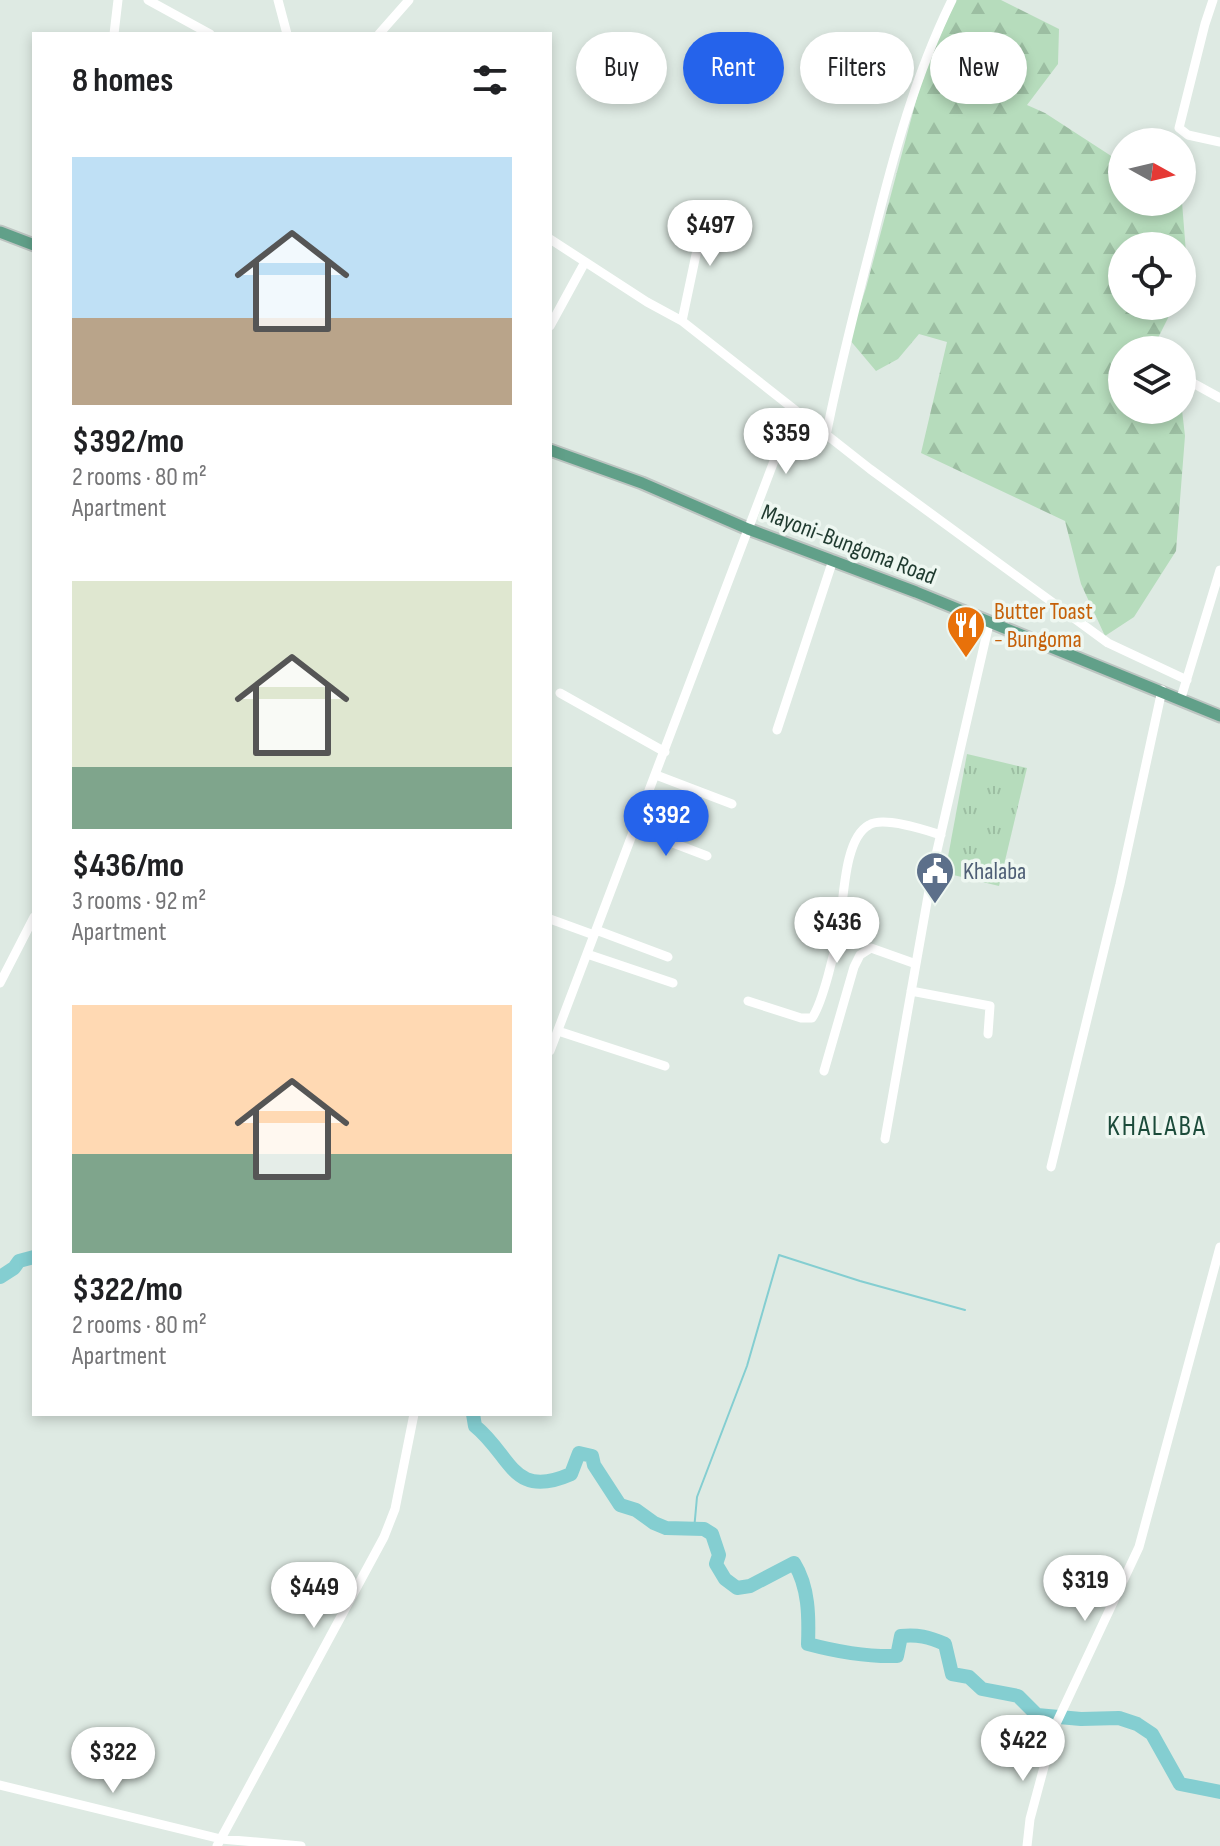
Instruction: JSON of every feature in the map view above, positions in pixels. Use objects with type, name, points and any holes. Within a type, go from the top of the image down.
[{"type":"main road","points":[[0,232],[32,244]]},
{"type":"main road","name":"Mayoni-Bungoma Road","points":[[552,451],[642,483],[748,529],[1162,690],[1220,716]]},
{"type":"street","points":[[114,32],[118,0]]},
{"type":"street","points":[[148,0],[206,32]]},
{"type":"street","points":[[278,0],[286,32]]},
{"type":"street","points":[[381,32],[409,0]]},
{"type":"street","points":[[826,436],[843,352],[899,136],[952,0]]},
{"type":"street","points":[[1213,0],[1179,128],[1188,135],[1220,142]]},
{"type":"street","points":[[682,321],[702,226],[709,207]]},
{"type":"street","points":[[552,240],[682,321],[826,436],[1108,643],[1187,680]]},
{"type":"street","points":[[552,322],[585,262]]},
{"type":"street","points":[[1196,385],[1220,398]]},
{"type":"street","points":[[552,1046],[793,411]]},
{"type":"street","points":[[777,730],[833,560]]},
{"type":"street","points":[[1181,698],[1215,604],[1220,570]]},
{"type":"street","points":[[885,1139],[941,835],[989,624]]},
{"type":"street","points":[[1051,1167],[1120,884],[1162,690]]},
{"type":"street","points":[[560,693],[665,752]]},
{"type":"street","points":[[656,775],[732,804]]},
{"type":"street","points":[[748,1001],[801,1018],[812,1018],[839,932],[850,854],[861,831],[870,824],[882,822],[941,835]]},
{"type":"street","points":[[636,829],[707,856]]},
{"type":"street","points":[[552,920],[668,957]]},
{"type":"street","points":[[0,983],[32,921]]},
{"type":"street","points":[[824,1071],[860,955],[871,948],[916,964]]},
{"type":"street","points":[[587,954],[673,983]]},
{"type":"street","points":[[911,991],[990,1006],[988,1034]]},
{"type":"street","points":[[558,1031],[665,1066]]},
{"type":"street","points":[[1027,1846],[1030,1819],[1055,1726],[1139,1547],[1220,1247]]},
{"type":"street","points":[[219,1842],[384,1537],[395,1509],[414,1416]]},
{"type":"street","points":[[0,1785],[219,1842],[301,1846]]},
{"type":"green space","points":[[956,0],[1001,0],[1059,29],[1058,64],[1027,105],[1045,113],[1108,154],[1108,216],[1183,216],[1184,232],[1108,232],[1108,320],[1167,320],[1159,336],[1108,336],[1108,424],[1184,424],[1185,436],[1176,551],[1134,617],[1105,636],[1081,584],[1065,521],[921,453],[947,342],[919,334],[898,359],[876,371],[849,339],[930,58],[930,104],[1027,104],[1027,32],[942,32]]},
{"type":"green space","points":[[967,754],[1027,768],[999,886],[945,873]]},
{"type":"waterway","points":[[694,1530],[697,1497],[747,1366],[779,1255],[965,1310]]},
{"type":"waterway","points":[[0,1277],[19,1261],[32,1258]]},
{"type":"waterway","points":[[473,1416],[475,1426],[524,1478],[536,1482],[551,1481],[571,1474],[579,1453],[592,1456],[594,1465],[620,1505],[636,1510],[666,1528],[704,1529],[712,1534],[719,1555],[716,1564],[725,1579],[737,1588],[750,1586],[794,1563],[805,1592],[808,1644],[874,1656],[897,1656],[901,1636],[934,1640],[945,1644],[952,1674],[969,1677],[982,1689],[1018,1696],[1037,1715],[1119,1718],[1137,1724],[1152,1734],[1180,1784],[1220,1792]]},
{"type":"place","name":"Butter Toast - Bungoma","points":[[966,659]]},
{"type":"place","name":"Khalaba","points":[[935,905]]},
{"type":"district","name":"KHALABA","points":[[1157,1125]]}]
